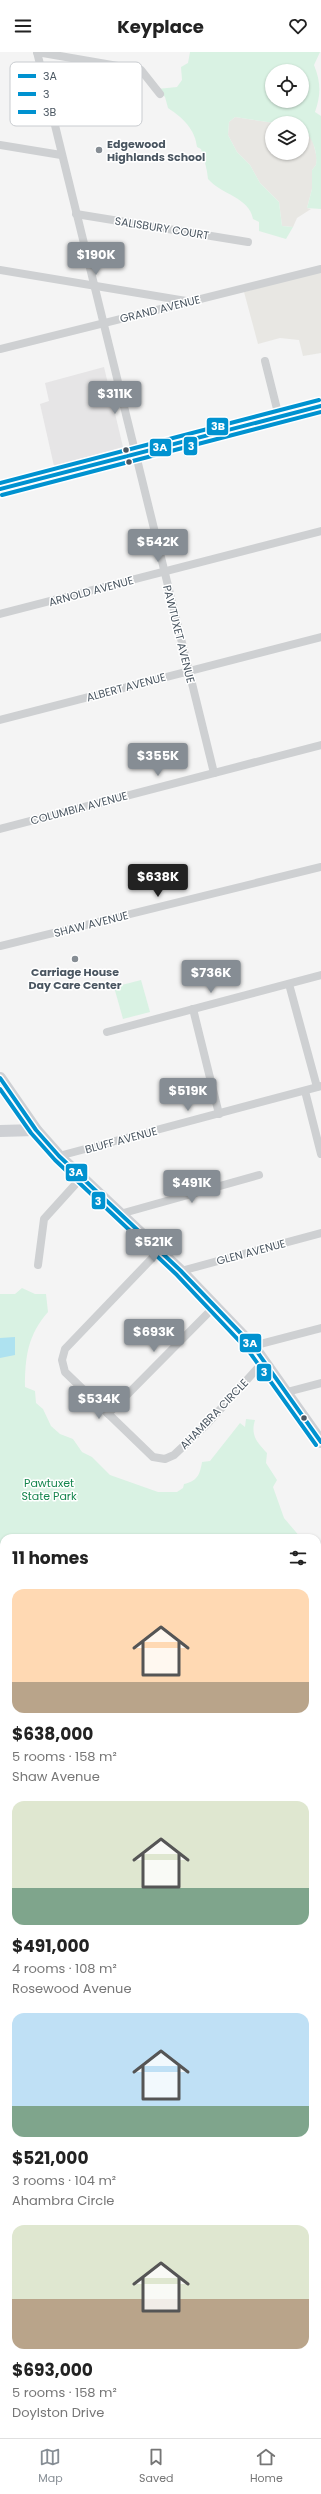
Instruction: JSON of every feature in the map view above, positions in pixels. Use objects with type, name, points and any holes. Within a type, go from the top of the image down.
[{"type":"main road","points":[[0,489],[321,406]]},
{"type":"main road","points":[[0,1078],[36,1130],[59,1156],[181,1271],[253,1346],[319,1436]]},
{"type":"main road","points":[[0,1131],[36,1130]]},
{"type":"street","points":[[37,52],[95,62]]},
{"type":"street","name":"PAWTUXET AVENUE","points":[[37,52],[39,62]]},
{"type":"street","points":[[142,71],[160,94]]},
{"type":"street","name":"PAWTUXET AVENUE","points":[[54,126],[214,773]]},
{"type":"street","points":[[0,145],[61,154]]},
{"type":"street","name":"SALISBURY COURT","points":[[76,214],[248,242]]},
{"type":"street","name":"GRAND AVENUE","points":[[0,349],[321,269]]},
{"type":"street","points":[[0,270],[189,302]]},
{"type":"street","points":[[265,361],[279,417]]},
{"type":"street","name":"ARNOLD AVENUE","points":[[0,614],[321,531]]},
{"type":"street","name":"ALBERT AVENUE","points":[[0,720],[321,636]]},
{"type":"street","name":"COLUMBIA AVENUE","points":[[0,828],[321,745]]},
{"type":"street","name":"SHAW AVENUE","points":[[0,946],[321,867]]},
{"type":"street","points":[[107,1032],[321,975]]},
{"type":"street","points":[[289,984],[319,1087]]},
{"type":"street","points":[[193,1009],[219,1114]]},
{"type":"street","name":"BLUFF AVENUE","points":[[59,1156],[319,1087]]},
{"type":"street","points":[[305,1091],[321,1154]]},
{"type":"street","points":[[120,1214],[259,1175]]},
{"type":"street","points":[[38,1265],[44,1219],[82,1177]]},
{"type":"street","name":"GLEN AVENUE","points":[[181,1271],[321,1233]]},
{"type":"street","name":"AHAMBRA CIRCLE","points":[[159,1251],[66,1349],[63,1356],[65,1372],[153,1457],[165,1459],[174,1455],[207,1424],[264,1361]]},
{"type":"street","points":[[108,1414],[215,1306]]},
{"type":"street","points":[[253,1346],[321,1328]]},
{"type":"street","points":[[287,1392],[321,1383]]},
{"type":"shaded area","points":[[235,117],[265,122],[265,160],[309,160],[309,135],[312,138],[317,158],[316,165],[312,170],[312,189],[307,208],[311,209],[297,218],[293,227],[282,226],[279,202],[260,183],[250,165],[237,152],[228,135],[229,122]]},
{"type":"shaded area","points":[[321,271],[321,353],[303,356],[299,340],[280,338],[258,344],[244,292]]},
{"type":"shaded area","points":[[104,367],[123,447],[54,466],[40,404],[49,401],[45,383]]},
{"type":"green space","points":[[190,52],[320,52],[314,65],[319,83],[318,100],[315,112],[321,116],[321,209],[307,208],[312,189],[312,170],[316,165],[314,144],[309,135],[309,116],[265,116],[265,122],[235,117],[229,122],[228,135],[237,152],[250,165],[260,183],[279,202],[282,226],[293,227],[286,239],[259,231],[259,222],[253,219],[246,206],[241,201],[220,189],[208,179],[201,149],[197,147],[191,129],[179,116],[168,108],[165,97],[157,89],[177,87],[182,80],[181,67],[188,63]]},
{"type":"green space","points":[[141,980],[150,1012],[123,1019],[114,987]]},
{"type":"green space","name":"Pawtuxet State Park","points":[[22,1288],[35,1294],[46,1294],[48,1312],[36,1329],[29,1346],[25,1387],[35,1391],[36,1403],[43,1409],[51,1426],[60,1434],[73,1439],[82,1452],[92,1457],[110,1475],[158,1492],[177,1492],[183,1488],[184,1484],[197,1477],[202,1462],[210,1461],[240,1423],[245,1427],[246,1419],[255,1420],[254,1435],[267,1453],[266,1463],[277,1480],[273,1487],[284,1518],[298,1534],[0,1534],[0,1294],[15,1294]]},
{"type":"water","points":[[15,1337],[15,1355],[0,1358],[0,1338]]},
{"type":"transit line","name":"3B","points":[[0,483],[319,400]]},
{"type":"transit line","name":"3A","points":[[0,489],[321,406]]},
{"type":"transit line","name":"3","points":[[2,495],[321,412]]},
{"type":"transit line","name":"3A","points":[[0,1078],[36,1130],[59,1156],[181,1271],[253,1346],[321,1442]]},
{"type":"transit line","name":"3","points":[[0,1089],[31,1133],[55,1160],[177,1275],[248,1350],[316,1445]]},
{"type":"place","name":"Edgewood Highlands School","points":[[99,150]]},
{"type":"place","name":"Carriage House Day Care Center","points":[[75,959]]}]
